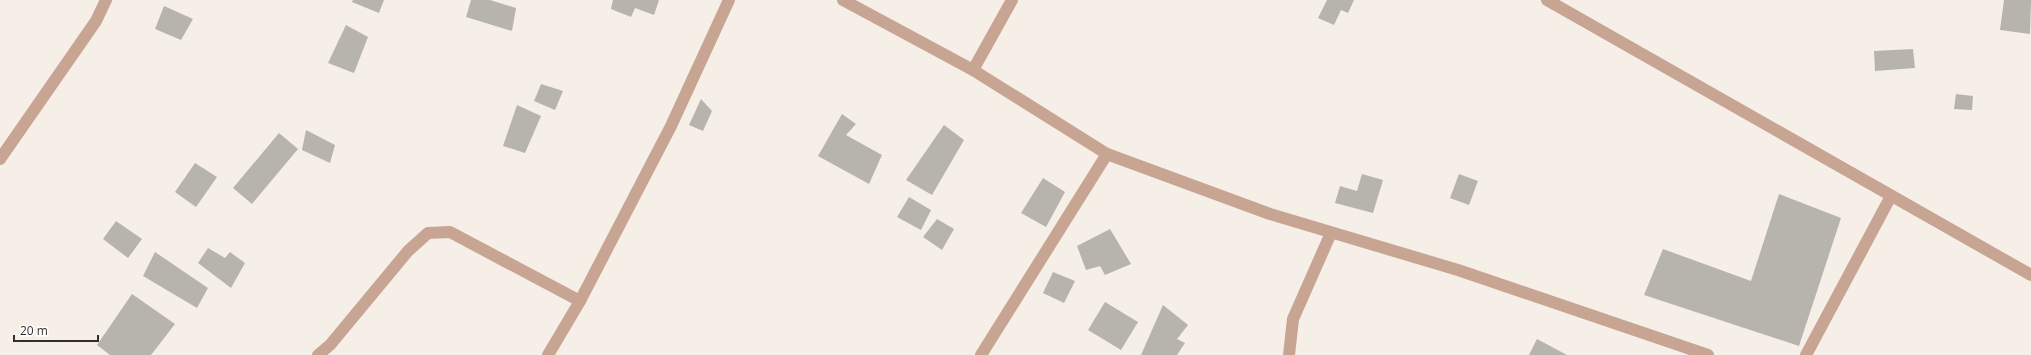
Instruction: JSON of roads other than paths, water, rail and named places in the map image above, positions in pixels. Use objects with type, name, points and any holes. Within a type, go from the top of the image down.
[{"type":"street","points":[[0,159],[96,21],[106,0]]},
{"type":"street","points":[[548,355],[580,301],[671,126],[729,0]]},
{"type":"street","points":[[842,0],[973,70],[1107,154],[1270,214],[1458,270],[1708,355]]},
{"type":"street","points":[[973,70],[1012,0]]},
{"type":"street","points":[[1547,0],[2031,275]]},
{"type":"street","points":[[980,355],[1107,154]]},
{"type":"street","points":[[1806,355],[1891,196]]},
{"type":"street","points":[[318,355],[330,345],[408,251],[428,233],[450,232],[580,301]]},
{"type":"street","points":[[1289,355],[1293,319],[1331,233]]}]
